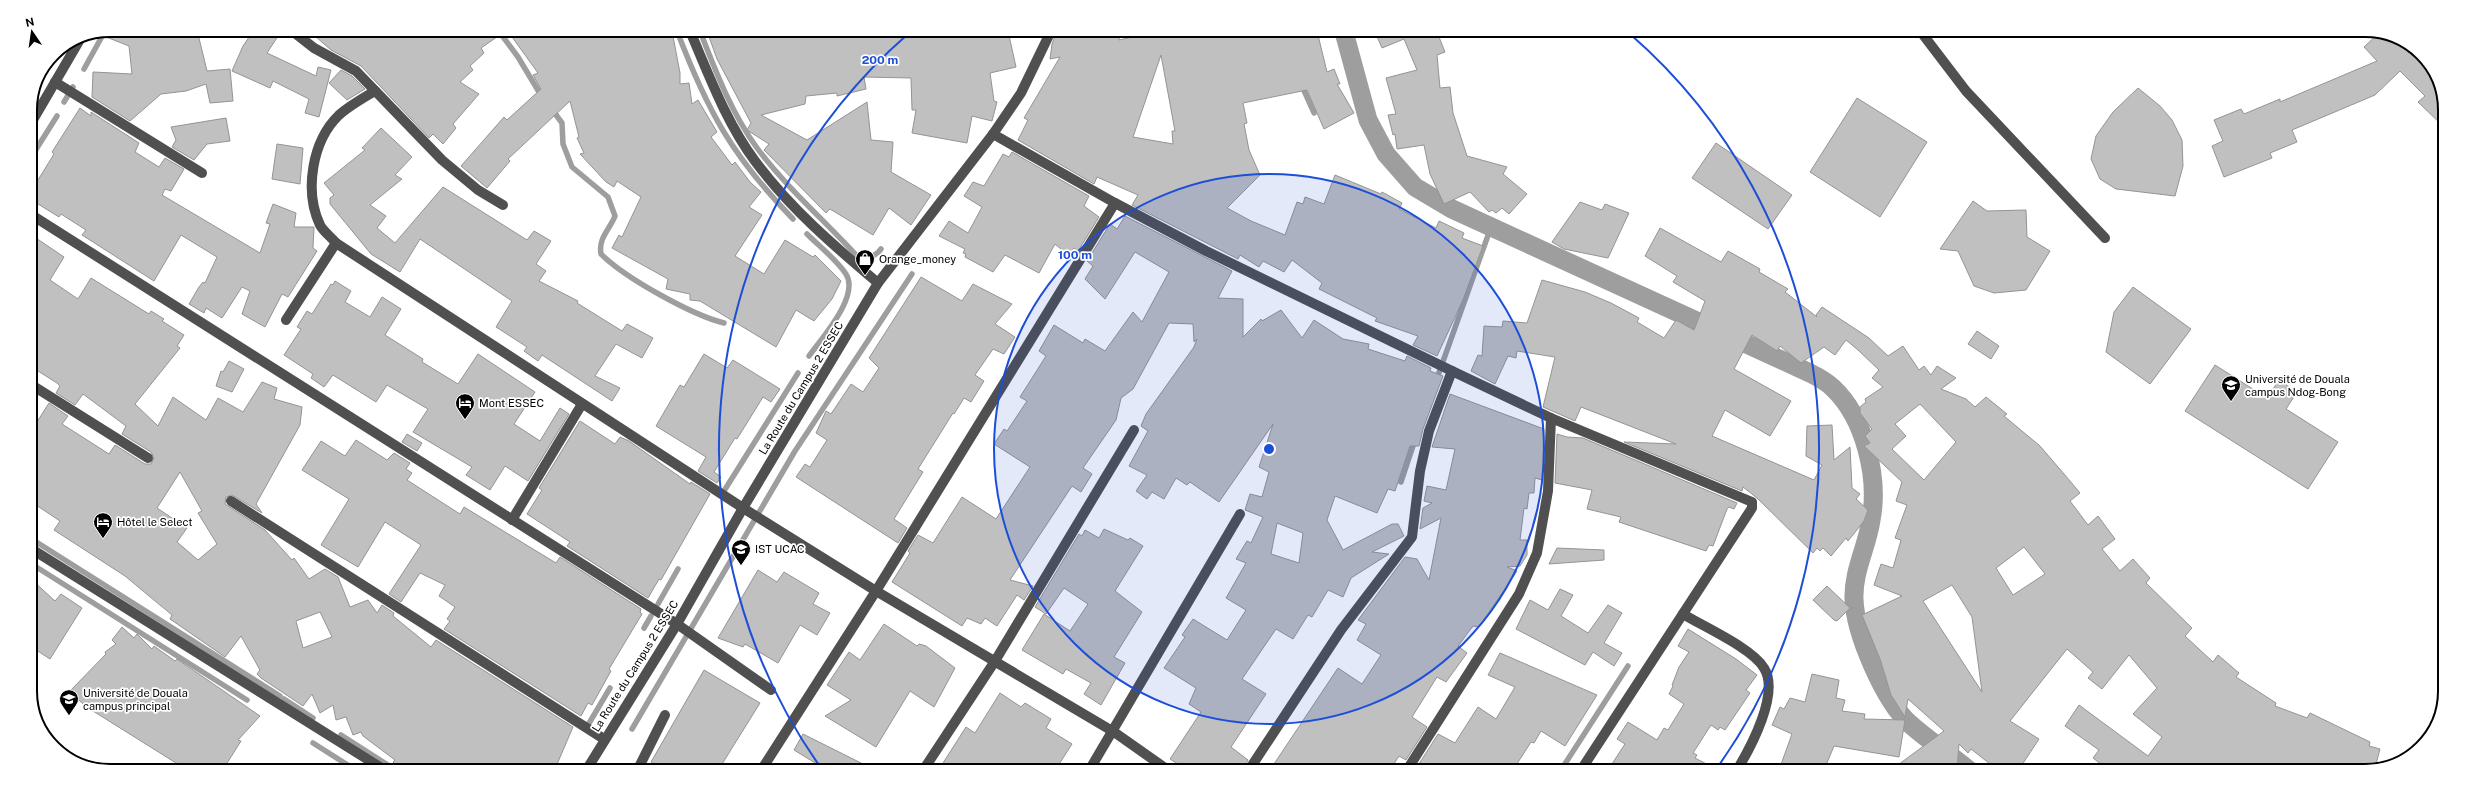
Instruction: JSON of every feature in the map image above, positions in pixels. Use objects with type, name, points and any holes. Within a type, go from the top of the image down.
[{"type":"street","points":[[301,37],[314,48],[351,68],[375,90],[442,160],[478,190],[503,205]]},
{"type":"street","points":[[693,37],[721,103],[755,160],[821,235],[878,283]]},
{"type":"street","name":"La Route du Campus 2 ESSEC","points":[[590,764],[677,624],[743,508],[878,283],[993,134],[1020,93],[1048,37]]},
{"type":"street","points":[[1925,37],[1966,91],[2105,238]]},
{"type":"street","points":[[37,113],[76,45]]},
{"type":"street","points":[[55,82],[202,173]]},
{"type":"street","points":[[375,90],[339,115],[323,138],[314,165],[310,190],[320,226],[336,243],[743,508],[876,591],[1114,732],[1159,764]]},
{"type":"street","points":[[993,134],[1115,203],[1206,251],[1452,371],[1551,418],[1752,502],[1752,508],[1585,764]]},
{"type":"street","points":[[765,764],[876,591],[1115,203]]},
{"type":"street","points":[[37,218],[677,624],[771,690]]},
{"type":"street","points":[[286,320],[336,243]]},
{"type":"street","points":[[1254,764],[1341,630],[1412,537],[1420,471],[1429,431],[1452,371]]},
{"type":"street","points":[[37,388],[148,458]]},
{"type":"street","points":[[512,520],[582,404]]},
{"type":"street","points":[[1411,764],[1519,594],[1537,553],[1548,491],[1551,418]]},
{"type":"street","points":[[927,764],[996,661],[1134,430]]},
{"type":"street","points":[[231,501],[604,739]]},
{"type":"street","points":[[1093,764],[1114,732],[1240,514]]},
{"type":"street","points":[[37,552],[374,764]]},
{"type":"street","points":[[1683,614],[1753,655],[1764,668],[1769,678],[1770,689],[1759,728],[1740,764]]},
{"type":"street","points":[[640,764],[665,715]]},
{"type":"building","points":[[107,37],[199,37],[207,71],[230,69],[233,101],[210,103],[206,84],[186,91],[161,94],[130,121],[92,97],[93,72],[132,74],[129,46]]},
{"type":"building","points":[[249,37],[277,37],[267,53],[316,76],[318,67],[331,70],[319,117],[305,113],[309,99],[273,81],[270,88],[232,71],[243,46]]},
{"type":"building","points":[[316,37],[497,37],[481,48],[484,53],[470,66],[473,70],[460,82],[479,94],[453,124],[456,128],[443,144],[433,134],[429,138],[361,66],[331,50]]},
{"type":"building","points":[[512,37],[673,37],[680,73],[680,84],[689,83],[692,104],[698,100],[717,132],[711,137],[732,165],[735,162],[750,182],[761,192],[749,207],[762,215],[735,256],[764,274],[785,240],[813,257],[815,255],[841,281],[832,299],[814,321],[796,310],[776,347],[700,301],[690,300],[690,294],[666,289],[668,279],[612,248],[619,235],[622,237],[641,197],[617,181],[614,187],[606,182],[580,154],[584,153],[577,138],[579,137],[570,101],[508,159],[510,161],[487,188],[461,166],[504,117],[507,120],[541,89],[533,75],[538,73]]},
{"type":"building","points":[[709,37],[1009,37],[1016,67],[990,73],[994,101],[997,102],[992,121],[972,116],[967,143],[912,133],[916,110],[912,110],[911,78],[864,77],[866,89],[837,96],[837,93],[806,96],[805,104],[761,115],[807,140],[867,102],[871,140],[893,142],[891,172],[931,195],[911,225],[889,208],[873,235],[830,209],[826,213],[764,150],[769,144],[747,130],[751,123],[717,59]]},
{"type":"building","points":[[1055,37],[1119,37],[1119,40],[1132,37],[1318,37],[1327,72],[1334,69],[1340,84],[1337,84],[1354,113],[1324,129],[1307,90],[1243,103],[1247,123],[1244,124],[1249,150],[1260,175],[1227,208],[1251,221],[1285,235],[1297,202],[1303,204],[1305,197],[1324,204],[1335,175],[1381,194],[1382,192],[1402,203],[1399,209],[1436,228],[1439,221],[1464,233],[1462,238],[1483,246],[1463,300],[1437,356],[1413,345],[1418,336],[1375,321],[1377,318],[1319,289],[1322,283],[1292,260],[1284,272],[1263,261],[1259,267],[1240,255],[1238,259],[1132,205],[1138,195],[1097,177],[1094,184],[1018,140],[1028,120],[1024,118],[1060,57],[1050,59]],"holes":[[[1161,55],[1175,131],[1172,131],[1173,144],[1133,137]]]},
{"type":"building","points":[[1377,37],[1439,37],[1445,52],[1437,55],[1440,88],[1450,87],[1453,113],[1467,156],[1507,167],[1503,174],[1527,194],[1509,214],[1502,208],[1496,213],[1492,210],[1489,212],[1470,192],[1444,204],[1430,174],[1424,145],[1397,149],[1395,134],[1393,135],[1388,115],[1396,114],[1386,78],[1417,70],[1404,39],[1382,48]]},
{"type":"building","points":[[2374,38],[2384,39],[2406,49],[2417,58],[2428,73],[2434,86],[2437,96],[2438,121],[2418,102],[2425,96],[2400,71],[2375,95],[2292,130],[2297,142],[2270,153],[2272,158],[2224,177],[2212,146],[2223,141],[2214,120],[2241,109],[2244,114],[2280,99],[2280,102],[2377,61],[2364,47]]},
{"type":"building","points":[[341,70],[352,76],[365,89],[347,100],[329,83]]},
{"type":"building","points":[[2138,88],[2160,106],[2172,120],[2182,140],[2183,166],[2175,196],[2116,189],[2100,179],[2091,159],[2096,136],[2113,112]]},
{"type":"building","points":[[1857,98],[1927,142],[1880,217],[1810,172]]},
{"type":"building","points":[[80,108],[91,116],[91,112],[139,143],[135,152],[159,167],[165,158],[184,169],[171,191],[165,189],[162,195],[260,253],[270,224],[266,223],[273,204],[296,213],[294,227],[314,227],[313,248],[317,251],[288,297],[282,294],[265,327],[242,314],[250,291],[242,287],[222,318],[206,308],[204,313],[189,304],[199,287],[203,282],[205,283],[217,257],[181,235],[154,281],[82,235],[86,230],[61,214],[59,217],[37,203],[37,182],[54,154],[52,152]]},
{"type":"building","points":[[226,118],[230,141],[207,144],[194,160],[172,147],[176,140],[171,127]]},
{"type":"building","points":[[381,128],[412,157],[395,175],[402,179],[370,205],[386,216],[377,228],[395,243],[443,187],[527,240],[534,231],[551,241],[536,264],[546,271],[539,281],[578,301],[577,303],[622,331],[627,324],[653,338],[642,358],[616,344],[595,376],[620,388],[612,401],[542,355],[538,361],[524,351],[527,347],[496,327],[512,301],[420,239],[400,272],[371,254],[330,204],[330,198],[334,195],[324,183],[365,150],[362,148]]},
{"type":"building","points":[[1716,143],[1792,195],[1768,229],[1692,178]]},
{"type":"building","points":[[277,144],[303,148],[300,184],[272,179]]},
{"type":"building","points":[[1012,152],[1089,196],[1084,206],[1099,217],[1078,251],[1074,248],[1068,255],[1055,244],[1039,273],[1005,255],[993,272],[965,257],[966,254],[963,253],[965,249],[939,236],[949,221],[968,233],[982,207],[964,196],[973,182],[984,186],[1003,154],[1009,157]]},
{"type":"building","points":[[1973,201],[1987,211],[2026,210],[2027,237],[2050,251],[2026,290],[1994,293],[1974,286],[1958,251],[1940,249]]},
{"type":"building","points":[[1580,202],[1602,210],[1605,204],[1629,213],[1608,258],[1564,249],[1552,242]]},
{"type":"building","points":[[1125,216],[1232,271],[1218,298],[1243,299],[1243,337],[1261,319],[1262,321],[1281,310],[1302,338],[1314,320],[1343,339],[1369,344],[1368,349],[1405,361],[1407,356],[1431,368],[1430,371],[1443,376],[1423,429],[1419,446],[1410,446],[1395,491],[1388,489],[1377,513],[1335,496],[1327,520],[1343,550],[1392,524],[1398,524],[1404,536],[1372,552],[1389,554],[1351,578],[1343,597],[1328,590],[1312,617],[1308,615],[1293,639],[1276,629],[1242,679],[1266,694],[1231,747],[1248,760],[1246,764],[1178,764],[1170,759],[1201,712],[1189,704],[1196,688],[1164,668],[1185,637],[1182,635],[1193,619],[1227,640],[1246,610],[1226,598],[1246,563],[1236,559],[1247,541],[1251,543],[1263,517],[1245,510],[1250,494],[1262,497],[1269,472],[1259,467],[1273,424],[1219,502],[1190,482],[1187,485],[1176,478],[1164,499],[1152,492],[1147,499],[1136,491],[1147,475],[1129,466],[1148,431],[1141,426],[1146,414],[1194,347],[1197,339],[1194,342],[1193,324],[1169,323],[1133,389],[1121,398],[1116,420],[1083,468],[1092,474],[1081,492],[1072,486],[1010,580],[1033,586],[1024,600],[1017,595],[997,626],[985,618],[981,624],[967,618],[962,626],[892,582],[910,553],[908,551],[918,535],[933,543],[962,497],[996,519],[1030,467],[994,444],[1004,429],[1007,431],[1027,401],[1020,397],[1046,356],[1039,351],[1054,325],[1083,343],[1085,339],[1105,351],[1133,312],[1142,322],[1169,272],[1135,252],[1105,299],[1085,279],[1093,266],[1087,261],[1110,224],[1117,229]],"holes":[[[1277,523],[1303,533],[1299,563],[1271,554]]]},
{"type":"building","points":[[1660,228],[1721,262],[1728,251],[1760,269],[1759,272],[1788,289],[1785,292],[1817,317],[1816,315],[1822,307],[1869,338],[1888,356],[1903,346],[1919,370],[1924,366],[1931,375],[1937,366],[1956,378],[1941,389],[1966,399],[1975,407],[1986,397],[2007,414],[2004,416],[2040,446],[2080,493],[2070,501],[2088,525],[2098,516],[2115,539],[2102,549],[2120,571],[2133,559],[2150,578],[2146,583],[2192,628],[2185,636],[2213,662],[2218,655],[2239,673],[2236,677],[2276,703],[2275,706],[2307,718],[2310,713],[2370,742],[2369,746],[2380,749],[2376,763],[2101,764],[2093,758],[2099,750],[2065,726],[2079,705],[2148,756],[2162,737],[2133,714],[2157,688],[2129,655],[2102,689],[2088,678],[2093,672],[2067,649],[2010,721],[2039,739],[2023,764],[1990,764],[1971,749],[1968,753],[1959,744],[1957,764],[1899,764],[1944,731],[1908,699],[1905,717],[1891,695],[1880,659],[1862,615],[1902,596],[1874,585],[1881,564],[1893,568],[1901,540],[1895,538],[1907,505],[1896,501],[1902,482],[1864,446],[1870,443],[1865,436],[1872,429],[1860,413],[1860,407],[1866,402],[1865,399],[1883,387],[1872,378],[1879,370],[1858,350],[1846,340],[1835,355],[1824,347],[1801,363],[1780,346],[1777,351],[1752,335],[1734,369],[1791,401],[1770,436],[1725,410],[1712,436],[1814,480],[1822,465],[1806,456],[1807,426],[1832,425],[1834,460],[1850,447],[1852,488],[1860,494],[1856,499],[1868,510],[1864,521],[1848,541],[1846,538],[1831,556],[1823,548],[1820,551],[1817,548],[1813,553],[1757,498],[1743,487],[1742,491],[1624,442],[1676,444],[1581,407],[1575,421],[1543,407],[1555,357],[1517,351],[1516,358],[1508,356],[1495,384],[1471,371],[1478,355],[1482,356],[1484,326],[1502,327],[1503,321],[1527,323],[1542,280],[1585,292],[1611,303],[1639,318],[1637,322],[1664,338],[1676,320],[1694,330],[1705,301],[1673,282],[1677,276],[1645,256]],"holes":[[[1920,404],[1956,442],[1924,480],[1892,449],[1906,436],[1895,424]],[[2024,547],[2045,574],[2013,595],[1996,568]],[[1952,585],[1972,617],[1982,692],[1923,601]]]},
{"type":"building","points":[[37,239],[64,257],[50,280],[78,299],[91,278],[149,314],[151,311],[164,319],[162,321],[184,335],[177,346],[180,348],[135,404],[158,426],[173,397],[206,420],[218,398],[243,412],[262,382],[277,388],[274,399],[302,407],[300,425],[256,504],[262,513],[232,495],[226,497],[225,504],[265,530],[292,560],[294,558],[309,579],[325,569],[338,577],[350,607],[368,600],[377,613],[382,605],[394,613],[393,616],[431,647],[436,640],[573,727],[557,764],[396,764],[393,762],[395,760],[363,736],[361,732],[353,735],[346,717],[336,720],[333,705],[320,713],[312,694],[303,706],[261,678],[257,674],[260,670],[241,636],[225,657],[170,619],[172,615],[125,576],[54,530],[60,521],[37,506],[37,422],[49,403],[68,416],[62,424],[109,454],[115,445],[145,464],[151,464],[154,458],[151,452],[122,434],[126,426],[83,394],[75,405],[56,393],[60,386],[37,370]],"holes":[[[180,472],[202,511],[198,513],[217,544],[198,560],[177,542],[187,528],[157,508]],[[320,612],[332,637],[303,648],[296,621]]]},
{"type":"building","points":[[921,277],[962,301],[973,284],[1012,304],[995,324],[1015,337],[1004,354],[993,349],[975,375],[984,381],[971,402],[964,398],[918,469],[923,472],[894,519],[907,528],[898,543],[796,477],[805,464],[810,467],[827,440],[816,433],[826,411],[831,414],[851,384],[863,392],[879,368],[869,358]]},
{"type":"building","points":[[335,281],[351,291],[345,302],[370,317],[382,297],[401,309],[385,335],[423,359],[422,362],[458,384],[478,354],[535,392],[514,424],[540,441],[560,408],[569,414],[528,481],[505,466],[490,490],[466,475],[472,467],[413,432],[428,409],[387,385],[376,402],[333,375],[324,387],[311,378],[313,374],[284,355],[301,329],[297,327],[307,311],[312,314],[331,284],[333,285]]},
{"type":"building","points":[[2133,287],[2191,329],[2150,384],[2106,352],[2114,312]]},
{"type":"building","points":[[1977,331],[1999,346],[1991,359],[1968,344]]},
{"type":"building","points":[[704,354],[727,368],[733,360],[780,389],[771,402],[763,397],[737,439],[735,438],[714,472],[721,477],[717,483],[698,471],[706,457],[656,426],[680,385],[684,387]]},
{"type":"building","points":[[229,361],[244,369],[232,392],[216,386],[221,371],[223,372]]},
{"type":"building","points":[[2215,365],[2267,398],[2279,380],[2297,392],[2286,409],[2338,442],[2308,489],[2185,411]]},
{"type":"building","points":[[1450,394],[1544,429],[1542,480],[1535,478],[1534,493],[1529,493],[1527,509],[1524,508],[1520,540],[1527,540],[1527,555],[1520,566],[1507,567],[1517,571],[1479,627],[1473,626],[1458,646],[1467,653],[1446,682],[1437,677],[1412,717],[1427,727],[1406,760],[1399,756],[1394,764],[1274,764],[1338,668],[1362,684],[1381,655],[1357,640],[1366,624],[1358,620],[1405,557],[1417,559],[1429,580],[1441,518],[1420,529],[1423,508],[1432,503],[1424,501],[1427,486],[1446,490],[1455,449],[1432,447]]},
{"type":"building","points":[[580,421],[615,444],[620,437],[629,441],[690,484],[691,482],[710,494],[661,580],[659,579],[648,598],[567,546],[570,542],[527,514],[542,490],[539,488]]},
{"type":"building","points":[[407,434],[422,443],[417,451],[402,442]]},
{"type":"building","points":[[1557,434],[1567,437],[1583,438],[1737,503],[1734,509],[1729,507],[1727,509],[1713,546],[1709,545],[1706,551],[1619,522],[1621,517],[1587,509],[1592,490],[1555,483]]},
{"type":"building","points":[[356,440],[387,460],[394,453],[410,463],[406,469],[412,473],[407,480],[460,514],[464,507],[556,563],[560,557],[641,609],[640,612],[642,614],[609,669],[611,671],[592,705],[588,703],[581,716],[444,629],[450,621],[447,619],[455,607],[439,596],[445,585],[420,573],[401,602],[389,594],[421,545],[385,522],[358,567],[321,545],[349,499],[302,470],[321,441],[345,456]]},
{"type":"building","points":[[1104,529],[1128,540],[1130,538],[1143,546],[1115,591],[1142,612],[1114,657],[1125,663],[1101,705],[1084,694],[1091,683],[1066,669],[1063,674],[1022,650],[1044,614],[1070,631],[1088,604],[1064,588],[1046,614],[1035,607],[1079,534],[1082,536],[1085,530],[1099,538]]},
{"type":"building","points":[[1557,548],[1604,550],[1604,560],[1549,564]]},
{"type":"building","points":[[758,570],[777,582],[784,572],[819,593],[813,604],[830,613],[817,635],[800,625],[778,663],[745,644],[743,647],[718,638]]},
{"type":"building","points":[[37,584],[55,601],[61,594],[82,608],[50,659],[37,651]]},
{"type":"building","points":[[1827,586],[1850,608],[1837,621],[1834,620],[1813,600]]},
{"type":"building","points":[[1560,589],[1573,595],[1561,616],[1588,633],[1608,605],[1622,613],[1604,643],[1622,653],[1614,666],[1593,652],[1585,665],[1516,629],[1530,600],[1548,610]]},
{"type":"building","points":[[884,624],[917,646],[919,644],[926,646],[955,668],[934,707],[910,691],[876,747],[825,716],[851,700],[827,685],[849,652],[860,660]]},
{"type":"building","points":[[122,627],[134,638],[137,634],[152,649],[154,646],[175,661],[177,659],[260,716],[238,740],[241,741],[227,764],[178,764],[85,706],[70,691],[106,654],[105,652],[116,644],[112,640]]},
{"type":"building","points":[[1688,629],[1736,659],[1757,675],[1746,690],[1750,693],[1725,730],[1720,727],[1718,730],[1711,725],[1693,753],[1697,755],[1695,758],[1706,764],[1612,764],[1625,744],[1617,739],[1628,722],[1657,740],[1664,728],[1668,730],[1684,704],[1669,694],[1679,667],[1689,652],[1678,646]]},
{"type":"building","points":[[1500,653],[1597,695],[1565,746],[1541,731],[1534,743],[1531,742],[1517,764],[1419,764],[1438,734],[1455,743],[1478,707],[1496,719],[1515,687],[1488,675]]},
{"type":"building","points":[[704,670],[760,703],[722,764],[654,764],[651,762]]},
{"type":"building","points":[[1812,674],[1839,680],[1836,698],[1845,700],[1842,711],[1865,714],[1864,719],[1905,720],[1899,757],[1834,746],[1826,764],[1781,764],[1792,734],[1772,725],[1780,707],[1784,709],[1790,698],[1805,702]]},
{"type":"building","points":[[1000,693],[1021,707],[1025,703],[1051,719],[1046,728],[1072,744],[1059,764],[943,763],[966,727],[975,733]]},
{"type":"building","points":[[803,734],[863,764],[817,764],[794,750]]},
{"type":"waterway","points":[[503,37],[518,57],[542,97]]},
{"type":"waterway","points":[[679,37],[700,86],[724,132],[754,174],[793,219]]},
{"type":"waterway","points":[[702,37],[718,77],[739,120],[768,162],[857,256],[864,258],[870,257],[881,249]]},
{"type":"waterway","points":[[1345,37],[1368,120],[1386,154],[1415,187],[1452,209],[1810,373],[1831,386],[1844,401],[1854,415],[1861,432],[1867,450],[1873,486],[1871,520],[1854,589],[1856,614],[1860,630],[1873,666],[1900,714],[1917,730],[1961,764]]},
{"type":"waterway","points":[[84,69],[101,38]]},
{"type":"waterway","points":[[1301,84],[1314,113]]},
{"type":"waterway","points":[[64,102],[73,87]]},
{"type":"waterway","points":[[551,108],[562,123],[563,144],[572,167],[608,197],[615,216],[601,243],[601,254],[626,274],[677,304],[724,323]]},
{"type":"waterway","points":[[37,148],[57,116]]},
{"type":"waterway","points":[[1436,381],[1491,227]]},
{"type":"waterway","points":[[807,234],[837,263],[846,274],[849,283],[848,294],[838,316],[809,356]]},
{"type":"waterway","points":[[632,729],[795,451],[912,274]]},
{"type":"waterway","points":[[724,491],[798,373]]},
{"type":"waterway","points":[[1401,482],[1415,440]]},
{"type":"waterway","points":[[37,542],[280,696]]},
{"type":"waterway","points":[[37,567],[247,700]]},
{"type":"waterway","points":[[658,604],[678,569]]},
{"type":"waterway","points":[[644,628],[651,616]]},
{"type":"waterway","points":[[1565,764],[1628,666]]},
{"type":"waterway","points":[[588,725],[610,688]]},
{"type":"waterway","points":[[284,699],[313,718]]},
{"type":"waterway","points":[[341,735],[386,764]]},
{"type":"waterway","points":[[313,743],[346,764]]},
{"type":"place","name":"Orange_money","points":[[865,276]]},
{"type":"place","name":"Université de Douala campus Ndog-Bong","points":[[2231,402]]},
{"type":"place","name":"Mont ESSEC","points":[[465,420]]},
{"type":"place","name":"Hôtel le Select","points":[[103,539]]},
{"type":"place","name":"IST UCAC","points":[[741,566]]},
{"type":"place","name":"Université de Douala campus principal","points":[[69,716]]}]
